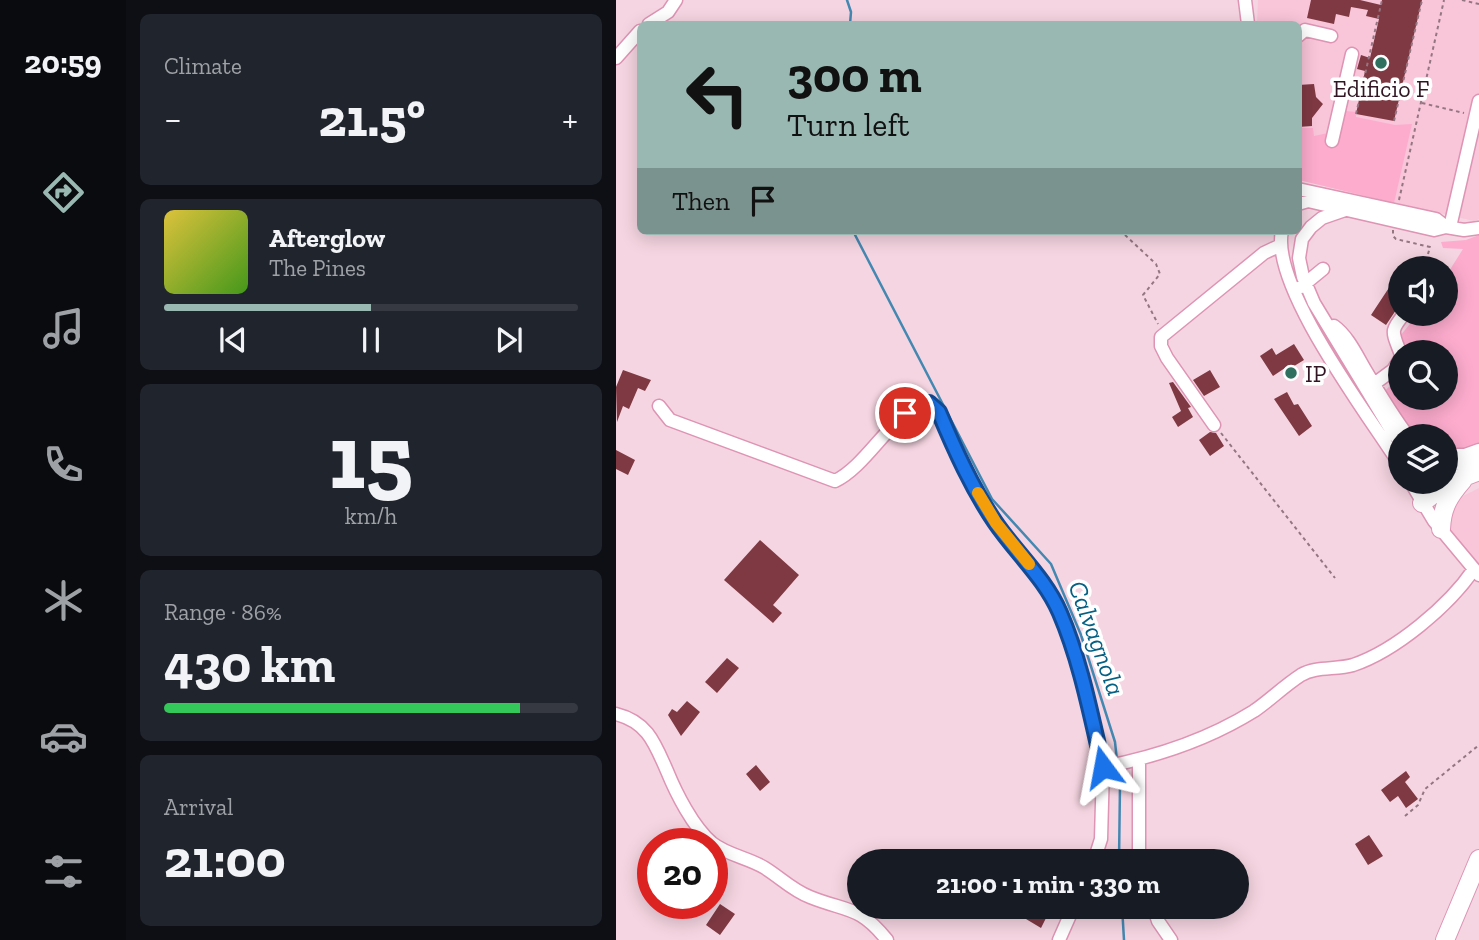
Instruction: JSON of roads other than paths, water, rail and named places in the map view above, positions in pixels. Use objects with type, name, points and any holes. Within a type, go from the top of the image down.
[{"type":"highway","points":[[1422,503],[1461,481]]},
{"type":"highway","points":[[1441,529],[1446,500],[1461,481]]},
{"type":"highway","points":[[1446,940],[1479,859]]},
{"type":"highway","points":[[1457,940],[1479,886]]},
{"type":"street","points":[[654,21],[668,12],[676,0]]},
{"type":"street","points":[[1245,0],[1248,21]]},
{"type":"street","points":[[1302,33],[1305,30],[1331,36]]},
{"type":"street","points":[[616,58],[637,34]]},
{"type":"street","points":[[1332,141],[1352,54]]},
{"type":"street","points":[[1448,227],[1479,101]]},
{"type":"street","points":[[1302,190],[1437,219],[1448,227]]},
{"type":"street","points":[[1302,203],[1308,201],[1348,209],[1434,230],[1448,227],[1464,230],[1479,228]]},
{"type":"street","points":[[1348,209],[1322,218],[1302,239],[1299,258],[1300,287],[1325,348],[1397,424]]},
{"type":"street","points":[[1280,236],[1287,271],[1323,319],[1388,426]]},
{"type":"street","points":[[1214,425],[1167,358],[1160,341],[1163,334],[1264,253],[1280,236]]},
{"type":"street","points":[[1300,287],[1323,270]]},
{"type":"street","points":[[1364,389],[1388,373]]},
{"type":"street","points":[[1364,389],[1388,440]]},
{"type":"street","points":[[659,406],[670,420],[835,481],[856,468],[905,413],[920,404],[929,403],[939,412],[970,478],[996,523],[1031,566],[1060,612],[1085,687],[1106,767],[1101,839],[1098,849]]},
{"type":"street","points":[[1458,454],[1479,450]]},
{"type":"street","points":[[1458,464],[1479,460]]},
{"type":"street","points":[[1106,767],[1167,750],[1228,726],[1253,711],[1302,674],[1356,664],[1424,623],[1476,572],[1417,494]]},
{"type":"street","points":[[616,715],[625,716],[642,726],[657,745],[686,809],[711,842],[765,869],[791,889],[848,908],[867,918],[887,940]]},
{"type":"street","points":[[1138,759],[1139,849]]},
{"type":"street","points":[[1059,940],[1068,919]]},
{"type":"street","points":[[1157,919],[1171,940]]},
{"type":"waterway","name":"Calvagnola","points":[[847,0],[851,12],[850,21]]},
{"type":"waterway","name":"Calvagnola","points":[[855,235],[992,499],[1051,564],[1081,635],[1115,742],[1117,761]]},
{"type":"waterway","name":"Calvagnola","points":[[1118,768],[1119,849]]},
{"type":"waterway","name":"Calvagnola","points":[[1123,919],[1124,940]]},
{"type":"place","name":"Edificio F","points":[[1381,63]]},
{"type":"place","name":"IP","points":[[1291,373]]}]
